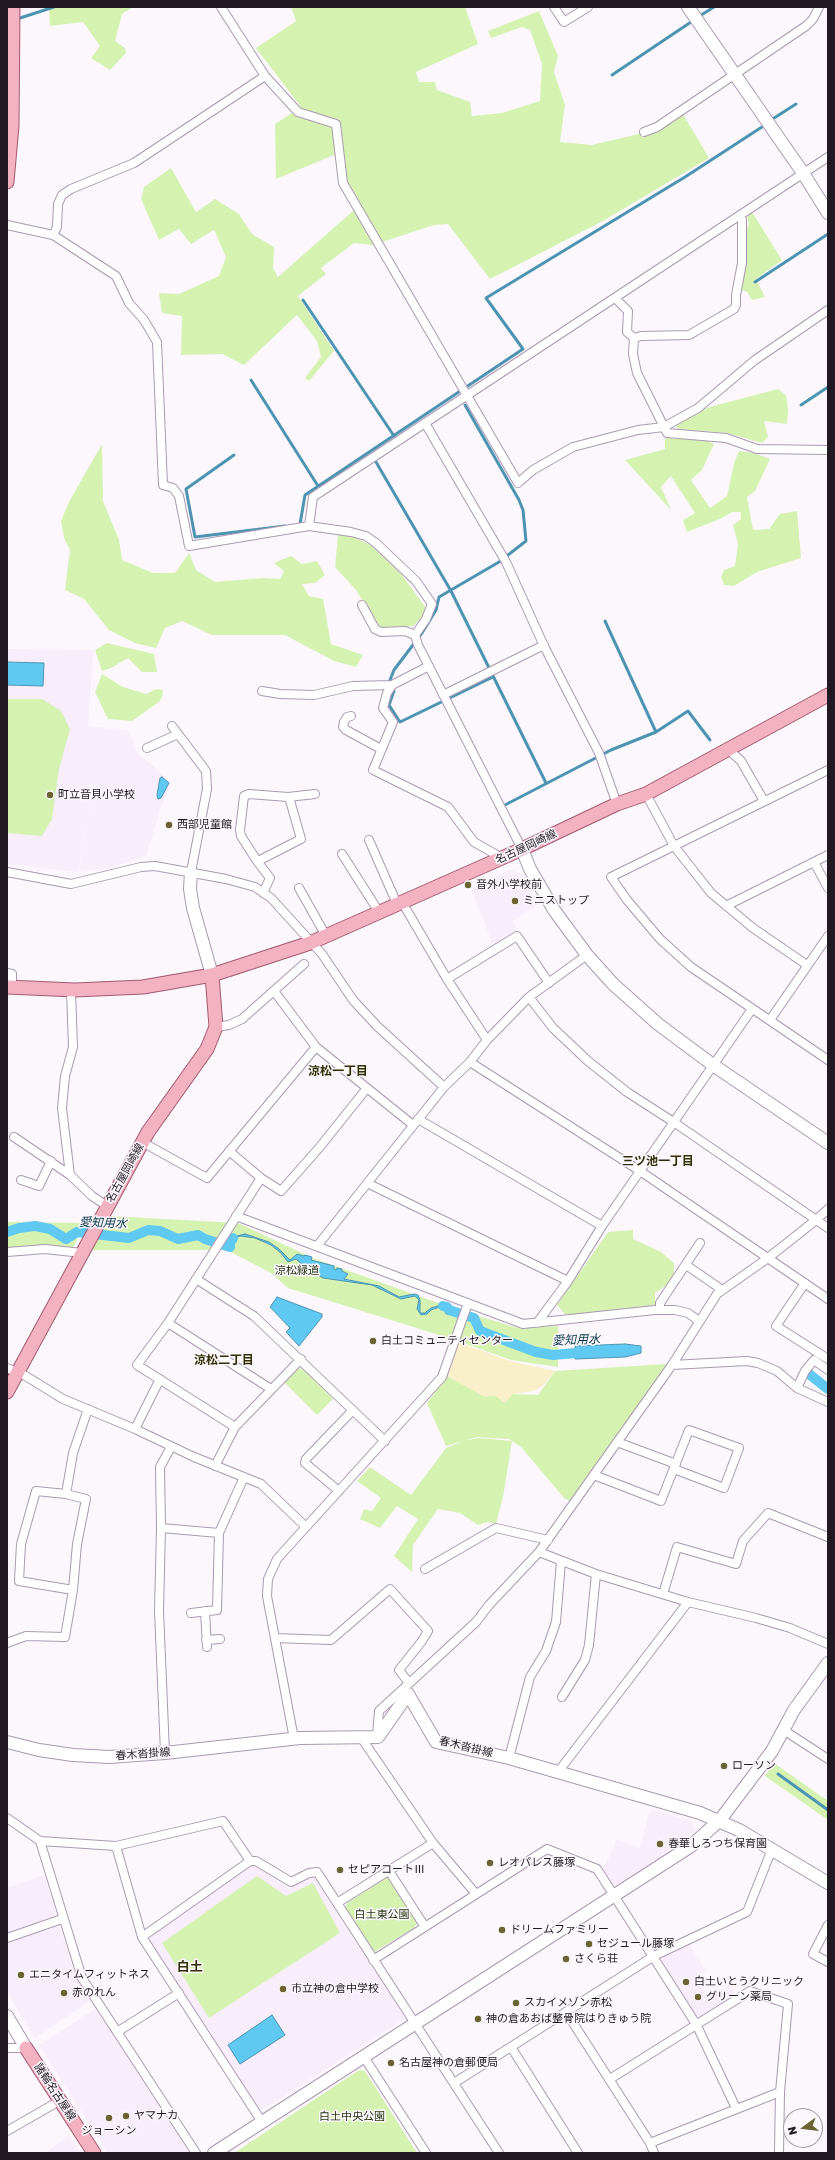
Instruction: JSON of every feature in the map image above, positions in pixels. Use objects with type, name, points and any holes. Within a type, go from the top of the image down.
[{"type":"main road","points":[[7,182],[12,126],[13,7]]},
{"type":"main road","name":"名古屋岡崎線","points":[[10,987],[71,990],[143,988],[212,975],[310,943],[522,849],[617,804],[646,794],[828,695]]},
{"type":"main road","name":"名古屋岡崎線","points":[[7,1392],[12,1370],[84,1248],[142,1142],[207,1049],[216,1026],[212,975]]},
{"type":"main road","name":"諸輪名古屋線","points":[[26,2048],[94,2153]]},
{"type":"street","points":[[221,7],[265,76],[298,112],[336,124],[343,183],[518,483],[533,470],[573,447],[638,430],[664,427],[698,408],[754,360],[828,310]]},
{"type":"street","points":[[554,7],[564,22],[588,7]]},
{"type":"street","points":[[688,7],[803,173],[828,213]]},
{"type":"street","points":[[644,132],[657,127],[806,26],[813,19],[819,7]]},
{"type":"street","points":[[53,235],[57,227],[58,204],[62,195],[71,189],[134,163],[265,76]]},
{"type":"street","points":[[309,526],[313,497],[828,157]]},
{"type":"street","points":[[634,338],[641,336],[689,335],[734,309],[742,263],[742,220],[740,215]]},
{"type":"street","points":[[7,225],[53,235],[116,276],[129,303],[144,320],[157,342],[163,485],[173,488],[179,496],[189,546],[309,526],[351,532],[366,536],[376,543],[416,581],[432,604],[426,620],[415,635]]},
{"type":"street","points":[[616,298],[628,311],[627,332],[634,338]]},
{"type":"street","points":[[634,338],[633,354],[637,373],[667,433],[726,438],[758,449],[828,450]]},
{"type":"street","points":[[425,423],[506,562],[544,645],[599,753],[617,804]]},
{"type":"street","points":[[362,605],[376,629],[381,632],[405,631],[415,635],[429,666],[545,896],[587,955],[613,984],[640,1008],[713,1065],[828,1143]]},
{"type":"street","points":[[444,695],[544,645]]},
{"type":"street","points":[[429,666],[392,685],[387,693],[384,708],[393,722],[373,770],[448,807],[474,842],[502,858]]},
{"type":"street","points":[[262,691],[280,694],[314,695],[353,686],[382,684],[392,685]]},
{"type":"street","points":[[351,716],[347,717],[343,727],[367,744],[381,749]]},
{"type":"street","points":[[172,726],[206,771],[207,789],[191,872],[190,889],[193,908],[212,975]]},
{"type":"street","points":[[147,748],[178,734]]},
{"type":"street","points":[[728,749],[741,761],[764,801]]},
{"type":"street","points":[[828,770],[611,877],[627,900],[660,939],[691,967],[828,1060]]},
{"type":"street","points":[[263,893],[270,878],[242,836],[240,830],[244,796],[249,794],[289,797],[315,794]]},
{"type":"street","points":[[646,794],[674,846],[701,882],[726,906],[753,928],[807,965]]},
{"type":"street","points":[[258,861],[301,839],[289,797]]},
{"type":"street","points":[[368,840],[399,903],[487,1040]]},
{"type":"street","points":[[342,854],[379,912]]},
{"type":"street","points":[[726,906],[828,854]]},
{"type":"street","points":[[814,862],[828,888]]},
{"type":"street","points":[[7,872],[71,884],[141,867],[155,866],[191,872],[256,887],[272,898],[310,943],[322,954],[353,1000],[378,1026],[444,1087]]},
{"type":"street","points":[[299,888],[326,936]]},
{"type":"street","points":[[447,979],[517,936],[549,983]]},
{"type":"street","points":[[770,1020],[807,965],[826,944],[828,936]]},
{"type":"street","points":[[317,1246],[444,1087],[470,1062],[487,1040],[529,997],[587,955]]},
{"type":"street","points":[[216,1026],[229,1025],[242,1019],[304,964]]},
{"type":"street","points":[[7,973],[12,974],[10,987]]},
{"type":"street","points":[[70,1175],[62,1108],[65,1076],[73,1047],[71,990]]},
{"type":"street","points":[[274,991],[316,1047],[367,1088],[416,1122],[602,1226]]},
{"type":"street","points":[[529,997],[553,1028],[588,1061],[627,1092],[675,1123],[828,1228]]},
{"type":"street","points":[[537,1323],[568,1281],[602,1226],[675,1123],[752,1009]]},
{"type":"street","points":[[142,1142],[207,1178],[316,1047]]},
{"type":"street","points":[[470,1062],[640,1172],[828,1298]]},
{"type":"street","points":[[229,1151],[261,1178],[281,1191],[319,1148],[367,1088]]},
{"type":"street","points":[[14,1137],[70,1175],[92,1196],[107,1206]]},
{"type":"street","points":[[21,1180],[40,1186],[51,1161]]},
{"type":"street","points":[[235,1427],[137,1364],[168,1323],[261,1178]]},
{"type":"street","points":[[367,1183],[568,1281]]},
{"type":"street","points":[[377,1736],[379,1711],[476,1622],[489,1605],[539,1552],[672,1365],[716,1294],[768,1258],[816,1220],[828,1208]]},
{"type":"street","points":[[236,1216],[467,1305],[523,1324],[660,1310],[675,1310],[688,1313],[699,1321]]},
{"type":"street","points":[[660,1310],[660,1303],[700,1243]]},
{"type":"street","points":[[7,1259],[7,1252],[84,1248]]},
{"type":"street","points":[[686,1265],[718,1287],[720,1291]]},
{"type":"street","points":[[196,1279],[254,1316],[301,1359],[385,1441]]},
{"type":"street","points":[[805,1283],[776,1326],[828,1359]]},
{"type":"street","points":[[294,1739],[267,1596],[268,1579],[277,1559],[442,1377],[456,1333],[467,1305]]},
{"type":"street","points":[[168,1323],[271,1389]]},
{"type":"street","points":[[215,1466],[235,1427],[301,1359]]},
{"type":"street","points":[[797,1388],[804,1371],[814,1360],[828,1370]]},
{"type":"street","points":[[672,1365],[684,1366],[747,1361],[758,1363],[777,1371],[797,1388],[828,1402]]},
{"type":"street","points":[[12,1370],[63,1399],[135,1428],[171,1447],[261,1484],[306,1527]]},
{"type":"street","points":[[135,1428],[160,1379]]},
{"type":"street","points":[[66,1494],[72,1453],[88,1409]]},
{"type":"street","points":[[340,1491],[305,1463],[306,1459],[353,1410]]},
{"type":"street","points":[[594,1475],[661,1501],[675,1466],[689,1430],[739,1448],[724,1488],[675,1466],[617,1442]]},
{"type":"street","points":[[165,1753],[159,1611],[161,1528],[160,1467],[171,1447]]},
{"type":"street","points":[[191,1613],[217,1610],[219,1533],[244,1477]]},
{"type":"street","points":[[7,1643],[26,1636],[65,1637],[73,1590],[77,1544],[86,1498],[36,1491],[21,1544],[19,1581],[73,1590]]},
{"type":"street","points":[[663,1594],[677,1547],[736,1564],[744,1541],[768,1513],[828,1537]]},
{"type":"street","points":[[161,1528],[219,1533]]},
{"type":"street","points":[[425,1569],[496,1528],[548,1540]]},
{"type":"street","points":[[539,1552],[596,1574],[688,1602],[770,1622],[828,1644]]},
{"type":"street","points":[[509,1758],[530,1677],[546,1651],[556,1622],[561,1561]]},
{"type":"street","points":[[562,1697],[585,1660],[589,1645],[596,1574]]},
{"type":"street","points":[[275,1638],[331,1640],[390,1589],[428,1631],[422,1642],[399,1670],[409,1683]]},
{"type":"street","points":[[558,1772],[688,1602]]},
{"type":"street","points":[[204,1611],[207,1644],[220,1639]]},
{"type":"street","points":[[214,2153],[691,1846],[720,1820],[772,1751],[782,1729],[828,1663]]},
{"type":"street","name":"春木沓掛線","points":[[7,1742],[73,1756],[109,1757],[165,1753],[294,1739],[377,1736],[408,1694],[436,1742],[509,1758],[720,1820],[828,1883]]},
{"type":"street","points":[[782,1729],[828,1759]]},
{"type":"street","points":[[360,1736],[433,1843],[476,1894]]},
{"type":"street","points":[[7,1818],[40,1841],[116,1846],[223,1821],[250,1861]]},
{"type":"street","points":[[40,1841],[62,1919],[82,1978],[196,2153]]},
{"type":"street","points":[[337,1903],[433,1843]]},
{"type":"street","points":[[116,1846],[142,1937],[262,2122]]},
{"type":"street","points":[[373,1960],[547,1849],[597,1869],[654,1956],[696,2024],[736,2108]]},
{"type":"street","points":[[454,2083],[654,1956],[746,1912],[772,1849]]},
{"type":"street","points":[[142,1937],[250,1861],[256,1861],[291,1882],[309,1873],[317,1872],[499,2153]]},
{"type":"street","points":[[389,1871],[426,1927]]},
{"type":"street","points":[[7,1938],[62,1919]]},
{"type":"street","points":[[828,1925],[813,1954],[828,1962]]},
{"type":"street","points":[[610,2079],[750,1991],[788,2004],[780,2092],[779,2153]]},
{"type":"street","points":[[117,2032],[179,1993]]},
{"type":"street","points":[[566,2012],[650,2142],[654,2153]]},
{"type":"street","points":[[7,2016],[26,2048]]},
{"type":"street","points":[[511,2047],[578,2153]]},
{"type":"street","points":[[7,2048],[26,2048]]},
{"type":"street","points":[[364,2056],[426,2153]]},
{"type":"street","points":[[650,2142],[780,2092]]},
{"type":"street","points":[[7,2131],[61,2100]]},
{"type":"shaded area","name":"町立音貝小学校","points":[[7,649],[93,650],[88,726],[129,731],[138,753],[172,783],[162,804],[146,856],[107,868],[79,871],[98,767],[78,872],[7,864]]},
{"type":"shaded area","points":[[510,870],[524,875],[538,904],[513,921],[517,929],[493,945],[471,889]]},
{"type":"shaded area","name":"春華しろつち保育園","points":[[650,1809],[692,1821],[695,1832],[670,1851],[617,1885],[612,1884],[603,1870],[617,1840],[640,1848]]},
{"type":"shaded area","name":"市立神の倉中学校","points":[[251,1865],[255,1865],[289,1889],[311,1877],[314,1878],[403,2015],[403,2020],[262,2110],[258,2108],[149,1941],[150,1937]]},
{"type":"shaded area","points":[[44,1875],[56,1914],[53,1917],[7,1934],[7,1888]]},
{"type":"shaded area","points":[[56,1926],[60,1928],[78,1980],[91,2000],[34,2038],[7,1991],[7,1943]]},
{"type":"shaded area","points":[[689,1944],[706,1971],[695,1977],[709,1998],[731,1985],[735,1995],[702,2017],[696,2016],[662,1961],[665,1955]]},
{"type":"shaded area","points":[[96,2009],[190,2153],[108,2153],[39,2045]]},
{"type":"shaded area","points":[[69,2136],[81,2153],[45,2153],[49,2150]]},
{"type":"green space","points":[[49,7],[133,7],[122,14],[115,41],[125,48],[126,53],[110,70],[91,58],[100,46],[83,22],[50,26]]},
{"type":"green space","points":[[291,7],[465,7],[478,44],[416,72],[419,82],[435,82],[437,90],[470,102],[472,116],[502,113],[540,101],[542,64],[530,30],[522,27],[491,38],[488,31],[539,11],[558,56],[554,72],[565,105],[560,142],[592,145],[651,131],[655,133],[683,114],[709,158],[603,221],[490,279],[448,224],[434,225],[373,245],[354,243],[321,268],[326,274],[298,296],[334,351],[309,381],[305,378],[321,357],[317,341],[297,315],[244,365],[222,354],[181,355],[182,316],[162,313],[159,293],[179,294],[219,276],[226,257],[214,230],[191,244],[179,229],[159,240],[141,199],[144,187],[171,168],[196,212],[215,199],[239,214],[252,234],[274,247],[273,268],[278,277],[354,210],[334,155],[276,179],[275,124],[301,107],[256,48],[296,21]]},
{"type":"green space","points":[[752,212],[782,260],[756,279],[765,297],[752,300],[747,292],[741,290],[746,229],[749,225],[747,217]]},
{"type":"green space","points":[[778,389],[786,395],[788,409],[787,424],[764,421],[768,437],[762,443],[727,433],[678,429],[675,424],[702,409]]},
{"type":"green space","points":[[665,438],[705,440],[714,444],[702,470],[691,480],[710,508],[727,496],[734,463],[739,451],[754,453],[770,459],[755,491],[747,497],[753,530],[769,529],[780,514],[797,511],[801,558],[757,572],[734,586],[724,585],[721,577],[724,570],[735,566],[738,544],[733,525],[741,519],[741,512],[732,512],[722,518],[687,532],[683,520],[695,513],[671,476],[661,487],[671,510],[625,460],[665,449]]},
{"type":"green space","points":[[102,444],[103,501],[119,540],[122,560],[153,573],[175,573],[189,553],[196,570],[215,582],[263,578],[280,579],[284,571],[274,563],[291,556],[302,564],[317,561],[325,575],[315,583],[302,584],[309,596],[323,599],[331,644],[363,655],[356,667],[334,661],[285,635],[212,635],[182,621],[165,628],[156,648],[135,643],[109,630],[84,599],[65,590],[70,550],[64,538],[61,521],[69,502]]},
{"type":"green space","points":[[338,535],[352,536],[372,546],[401,574],[426,608],[423,616],[413,626],[387,629],[377,624],[356,590],[335,567]]},
{"type":"green space","points":[[107,643],[154,654],[157,672],[142,672],[128,658],[111,668],[102,671],[95,650]]},
{"type":"green space","points":[[102,674],[123,687],[146,694],[156,689],[163,690],[162,697],[159,702],[132,721],[108,719],[95,692]]},
{"type":"green space","points":[[7,699],[42,699],[61,711],[70,729],[59,769],[52,819],[42,836],[7,833]]},
{"type":"green space","name":"涼松緑道","points":[[108,1216],[238,1223],[313,1258],[452,1308],[518,1328],[558,1326],[558,1367],[511,1360],[455,1340],[288,1288],[271,1273],[227,1250],[91,1250]]},
{"type":"green space","points":[[7,1222],[85,1223],[73,1248],[7,1248]]},
{"type":"green space","points":[[633,1230],[633,1239],[661,1252],[674,1263],[674,1275],[667,1285],[655,1293],[655,1305],[572,1316],[565,1314],[557,1305],[608,1232]]},
{"type":"green space","points":[[666,1364],[664,1370],[570,1501],[564,1498],[521,1447],[509,1439],[477,1437],[446,1446],[427,1403],[447,1376],[485,1396],[513,1394],[538,1395],[555,1371]]},
{"type":"green space","points":[[303,1368],[333,1399],[317,1415],[284,1382],[297,1369]]},
{"type":"green space","points":[[478,1438],[512,1441],[503,1497],[496,1524],[488,1522],[478,1525],[460,1513],[438,1509],[413,1545],[412,1572],[394,1556],[418,1519],[397,1506],[380,1528],[360,1519],[364,1509],[372,1511],[381,1498],[357,1481],[370,1467],[411,1495],[446,1448],[463,1441]]},
{"type":"green space","points":[[774,1763],[828,1801],[828,1820],[765,1776]]},
{"type":"green space","points":[[257,1876],[286,1896],[313,1883],[340,1933],[209,2018],[162,1943]]},
{"type":"green space","name":"白土東公園","points":[[386,1878],[391,1879],[419,1921],[414,1928],[374,1952],[345,1908],[347,1903]]},
{"type":"green space","name":"白土中央公園","points":[[359,2070],[365,2071],[417,2153],[234,2153]]},
{"type":"sand","points":[[458,1342],[510,1361],[555,1371],[543,1386],[533,1391],[513,1394],[505,1403],[494,1395],[485,1397],[447,1376]]},
{"type":"water","points":[[7,662],[44,663],[43,686],[7,685]]},
{"type":"water","points":[[162,777],[169,783],[161,798],[158,799],[157,795],[160,778]]},
{"type":"water","points":[[245,1234],[269,1242],[290,1260],[297,1254],[305,1255],[312,1257],[311,1260],[334,1266],[334,1269],[336,1270],[337,1268],[342,1269],[342,1271],[348,1274],[344,1279],[379,1286],[399,1297],[414,1294],[418,1295],[420,1300],[420,1313],[425,1313],[431,1308],[441,1305],[451,1306],[453,1311],[451,1314],[446,1314],[445,1307],[440,1307],[431,1310],[427,1314],[421,1315],[417,1309],[419,1300],[415,1296],[401,1299],[372,1285],[323,1278],[307,1269],[296,1259],[288,1262],[281,1253],[271,1245],[255,1238],[241,1236],[235,1237],[230,1244],[234,1246],[233,1249],[228,1250],[228,1244],[232,1237]]},
{"type":"water","points":[[277,1297],[322,1314],[322,1317],[299,1346],[286,1332],[290,1328],[270,1307]]},
{"type":"water","points":[[625,1344],[641,1346],[641,1353],[625,1357],[575,1359],[575,1346]]},
{"type":"water","points":[[272,2015],[285,2035],[240,2064],[228,2045]]},
{"type":"waterway","points":[[17,19],[54,7]]},
{"type":"waterway","points":[[698,17],[714,7]]},
{"type":"waterway","points":[[612,75],[694,20]]},
{"type":"waterway","points":[[771,120],[796,104]]},
{"type":"waterway","points":[[297,525],[300,524],[305,495],[523,349],[486,298],[685,177],[765,125]]},
{"type":"waterway","points":[[755,282],[828,234]]},
{"type":"waterway","points":[[303,300],[394,436]]},
{"type":"waterway","points":[[251,380],[318,486]]},
{"type":"waterway","points":[[801,405],[828,387]]},
{"type":"waterway","points":[[390,680],[394,670],[422,633],[436,610],[439,597],[499,562],[526,541],[523,510],[519,500],[465,405]]},
{"type":"waterway","points":[[234,455],[186,489],[195,537],[285,526]]},
{"type":"waterway","points":[[376,462],[451,591],[546,783]]},
{"type":"waterway","points":[[605,621],[656,732]]},
{"type":"waterway","points":[[394,691],[389,705],[400,722],[493,677]]},
{"type":"waterway","points":[[503,806],[611,750],[656,732],[688,711],[710,740]]},
{"type":"waterway","name":"愛知用水","points":[[7,1232],[19,1228],[35,1226],[50,1229],[66,1239],[77,1232],[129,1238],[148,1230],[160,1231],[178,1239],[198,1235],[205,1239],[230,1247],[229,1245],[233,1238]]},
{"type":"waterway","name":"愛知用水","points":[[443,1306],[447,1307],[449,1310],[474,1318],[480,1331],[536,1352],[553,1355],[587,1352]]},
{"type":"waterway","name":"愛知用水","points":[[809,1374],[828,1389]]},
{"type":"waterway","points":[[778,1774],[828,1810]]},
{"type":"place","name":"町立音貝小学校","points":[[50,795]]},
{"type":"place","name":"西部児童館","points":[[169,825]]},
{"type":"place","name":"音外小学校前","points":[[468,885]]},
{"type":"place","name":"ミニストップ","points":[[515,901]]},
{"type":"place","name":"白土コミュニティセンター","points":[[373,1341]]},
{"type":"place","name":"ローソン","points":[[724,1766]]},
{"type":"place","name":"春華しろつち保育園","points":[[660,1844]]},
{"type":"place","name":"レオパレス藤塚","points":[[490,1863]]},
{"type":"place","name":"セピアコートⅢ","points":[[340,1870]]},
{"type":"place","name":"ドリームファミリー","points":[[502,1930]]},
{"type":"place","name":"セジュール藤塚","points":[[589,1944]]},
{"type":"place","name":"さくら荘","points":[[566,1959]]},
{"type":"place","name":"エニタイムフィットネス","points":[[21,1975]]},
{"type":"place","name":"白土いとうクリニック","points":[[686,1982]]},
{"type":"place","name":"市立神の倉中学校","points":[[283,1989]]},
{"type":"place","name":"赤のれん","points":[[64,1993]]},
{"type":"place","name":"グリーン薬局","points":[[698,1997]]},
{"type":"place","name":"スカイメゾン赤松","points":[[516,2003]]},
{"type":"place","name":"神の倉あおば整骨院はりきゅう院","points":[[478,2019]]},
{"type":"place","name":"名古屋神の倉郵便局","points":[[391,2063]]},
{"type":"place","name":"ヤマナカ","points":[[126,2116]]},
{"type":"place","name":"ジョーシン","points":[[109,2118]]},
{"type":"district","name":"涼松一丁目","points":[[338,1071]]},
{"type":"district","name":"三ツ池一丁目","points":[[658,1161]]},
{"type":"district","name":"涼松二丁目","points":[[224,1360]]},
{"type":"district","name":"白土","points":[[190,1967]]}]
